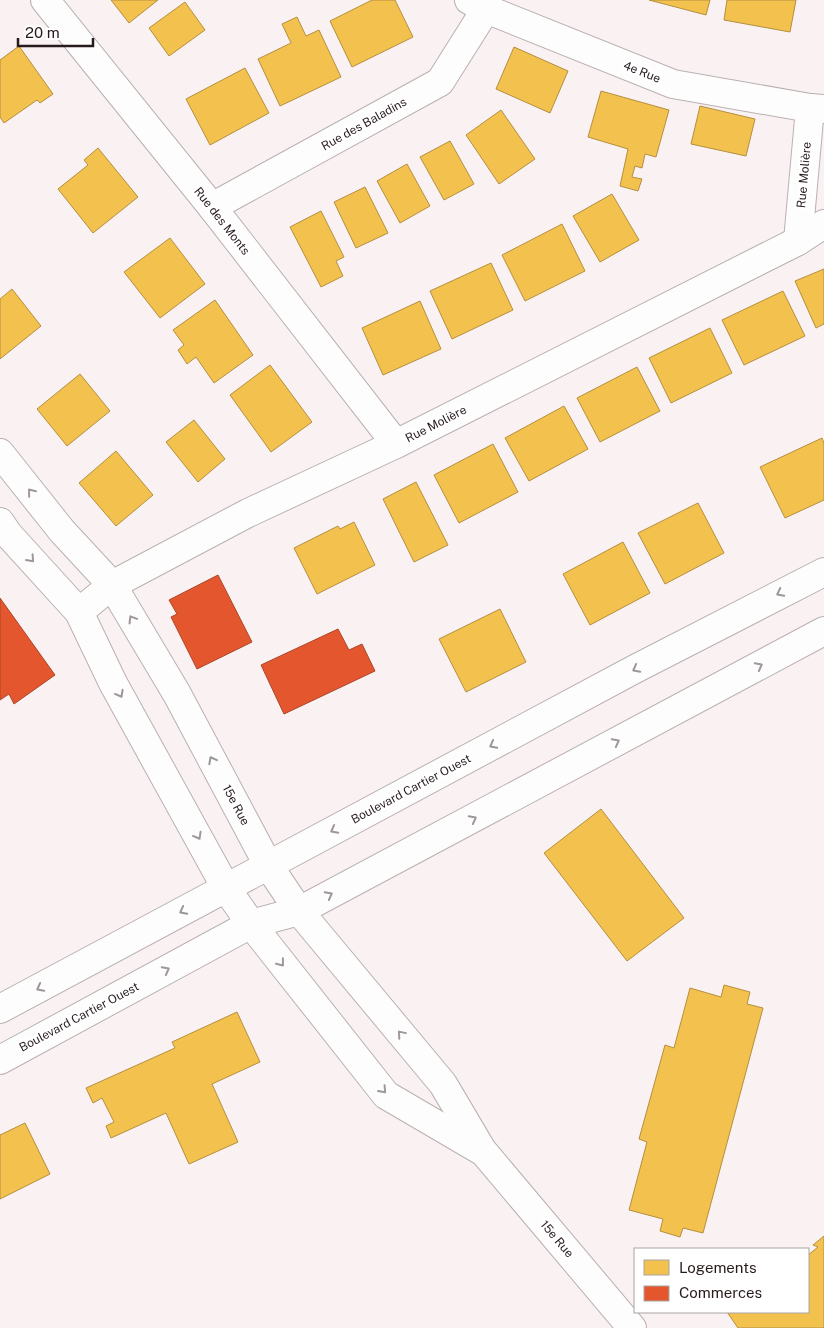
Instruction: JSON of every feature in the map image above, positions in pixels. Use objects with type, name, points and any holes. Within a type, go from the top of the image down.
[{"type":"street","name":"Rue des Monts","points":[[45,0],[212,208],[396,444]]},
{"type":"street","name":"Rue des Baladins","points":[[212,208],[440,82],[477,5]]},
{"type":"street","name":"4e Rue","points":[[477,5],[672,84],[817,109]]},
{"type":"street","name":"Rue Molière","points":[[798,241],[817,109]]},
{"type":"street","name":"Rue Molière","points":[[78,612],[112,585],[248,513],[396,444],[798,241],[824,224]]},
{"type":"street","name":"15e Rue","points":[[0,453],[62,531],[112,585],[177,694],[268,865],[299,911],[443,1084],[482,1150],[632,1328]]},
{"type":"street","name":"15e Rue","points":[[0,522],[8,534],[78,612],[113,682],[226,888],[252,924],[386,1095],[482,1150]]},
{"type":"street","name":"Boulevard Cartier Ouest","points":[[0,1009],[268,865],[824,572]]},
{"type":"street","name":"Boulevard Cartier Ouest","points":[[0,1060],[252,924],[299,911],[824,631]]},
{"type":"building: Logements","points":[[111,0],[158,0],[129,23]]},
{"type":"building: Logements","points":[[372,0],[395,0],[413,37],[352,67],[330,21]]},
{"type":"building: Logements","points":[[649,0],[710,0],[706,15]]},
{"type":"building: Logements","points":[[727,0],[796,0],[790,32],[724,20]]},
{"type":"building: Logements","points":[[185,2],[205,30],[169,56],[149,28]]},
{"type":"building: Logements","points":[[297,17],[306,36],[319,30],[341,77],[280,106],[258,59],[291,43],[282,24]]},
{"type":"building: Logements","points":[[19,46],[53,94],[40,103],[37,100],[4,123],[0,117],[0,60]]},
{"type":"building: Logements","points":[[514,47],[568,71],[550,113],[496,89]]},
{"type":"building: Logements","points":[[245,68],[269,113],[210,145],[186,99]]},
{"type":"building: Logements","points":[[601,91],[669,110],[656,157],[645,154],[642,168],[635,166],[632,177],[642,179],[638,191],[620,186],[628,149],[588,137]]},
{"type":"building: Logements","points":[[700,106],[755,119],[746,156],[691,144]]},
{"type":"building: Logements","points":[[501,110],[535,159],[499,184],[466,135]]},
{"type":"building: Logements","points":[[450,141],[474,184],[444,200],[420,157]]},
{"type":"building: Logements","points":[[98,148],[138,197],[93,233],[58,189],[88,165],[84,160]]},
{"type":"building: Logements","points":[[407,164],[430,206],[400,223],[377,181]]},
{"type":"building: Logements","points":[[365,187],[388,233],[356,248],[334,202]]},
{"type":"building: Logements","points":[[612,194],[639,240],[600,262],[573,216]]},
{"type":"building: Logements","points":[[321,211],[344,257],[336,261],[343,276],[321,287],[290,227]]},
{"type":"building: Logements","points":[[562,224],[585,271],[525,301],[502,255]]},
{"type":"building: Logements","points":[[170,238],[205,284],[160,318],[124,272]]},
{"type":"building: Logements","points":[[491,263],[513,310],[452,339],[430,291]]},
{"type":"building: Logements","points":[[824,269],[824,324],[816,328],[795,281]]},
{"type":"building: Logements","points":[[12,289],[41,326],[0,359],[0,299]]},
{"type":"building: Logements","points":[[783,291],[805,336],[744,365],[722,320]]},
{"type":"building: Logements","points":[[215,300],[253,355],[214,383],[196,357],[187,364],[178,350],[184,345],[173,330]]},
{"type":"building: Logements","points":[[420,301],[441,349],[383,375],[362,328]]},
{"type":"building: Logements","points":[[710,328],[732,373],[671,403],[649,358]]},
{"type":"building: Logements","points":[[270,365],[312,422],[271,452],[230,395]]},
{"type":"building: Logements","points":[[637,367],[660,411],[600,442],[577,398]]},
{"type":"building: Logements","points":[[80,374],[110,411],[67,446],[37,409]]},
{"type":"building: Logements","points":[[564,406],[588,449],[529,481],[505,438]]},
{"type":"building: Logements","points":[[194,420],[225,459],[198,482],[166,442]]},
{"type":"building: Logements","points":[[822,438],[824,443],[824,500],[785,518],[760,467]]},
{"type":"building: Logements","points":[[493,444],[518,492],[459,523],[434,475]]},
{"type":"building: Logements","points":[[116,451],[153,495],[116,526],[79,483]]},
{"type":"building: Logements","points":[[416,482],[448,545],[414,562],[383,499]]},
{"type":"building: Logements","points":[[698,503],[724,553],[665,584],[638,533]]},
{"type":"building: Logements","points":[[354,522],[375,565],[317,594],[294,548],[338,526],[340,529]]},
{"type":"building: Logements","points":[[623,542],[650,593],[590,625],[563,574]]},
{"type":"building: Logements","points":[[500,609],[526,662],[466,692],[439,639]]},
{"type":"building: Logements","points":[[601,809],[684,918],[627,961],[544,853]]},
{"type":"building: Logements","points":[[724,985],[750,992],[747,1004],[763,1008],[703,1233],[683,1228],[680,1237],[660,1231],[663,1219],[629,1210],[647,1142],[639,1139],[665,1045],[674,1048],[690,988],[721,997]]},
{"type":"building: Logements","points":[[237,1012],[260,1062],[212,1084],[238,1142],[189,1164],[166,1113],[111,1138],[106,1126],[114,1122],[102,1098],[93,1103],[86,1088],[175,1048],[172,1042]]},
{"type":"building: Logements","points":[[25,1123],[50,1174],[0,1199],[0,1135]]},
{"type":"building: Logements","points":[[824,1236],[824,1328],[738,1328],[728,1313],[809,1313],[809,1254],[818,1247],[813,1245]]},
{"type":"building: Commerces","points":[[218,575],[252,642],[197,669],[171,617],[177,614],[169,600]]},
{"type":"building: Commerces","points":[[0,598],[55,675],[14,704],[9,694],[0,700]]},
{"type":"building: Commerces","points":[[338,629],[349,650],[362,644],[375,671],[284,714],[261,665]]}]
